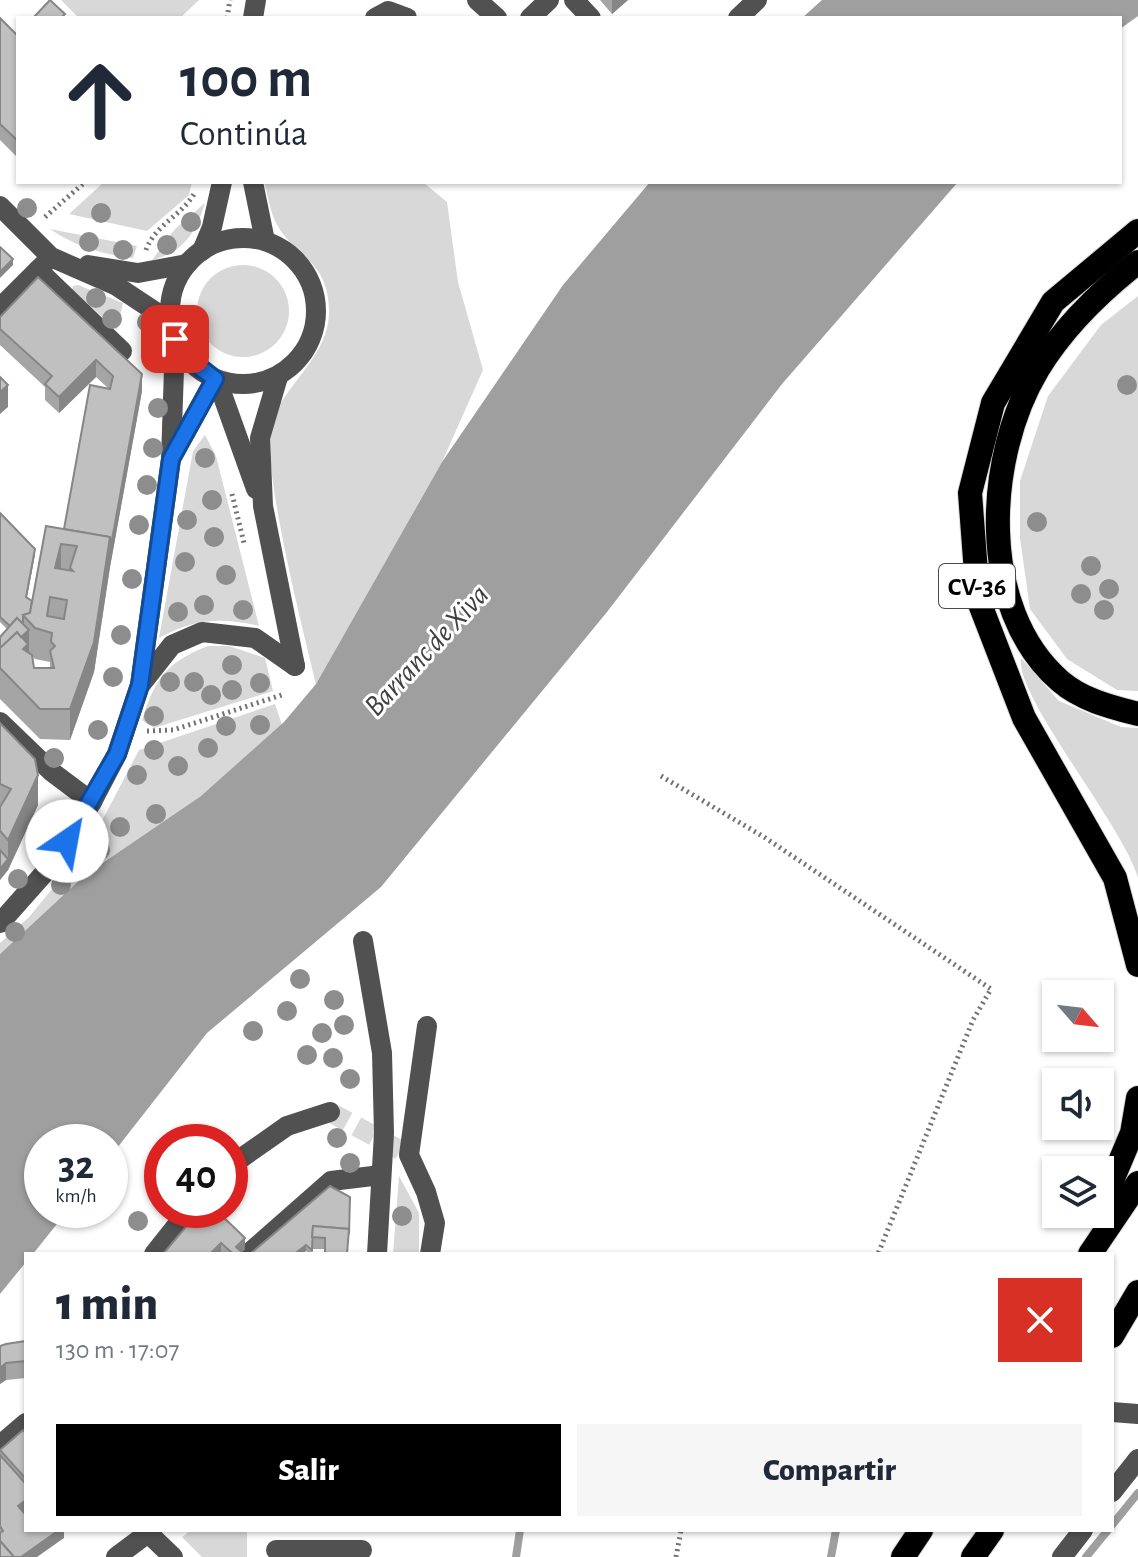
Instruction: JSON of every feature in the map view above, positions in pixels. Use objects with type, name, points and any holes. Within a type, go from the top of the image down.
[{"type":"highway","name":"CV-36","points":[[1138,231],[1053,302],[993,403],[970,493],[978,599],[1024,718],[1115,878],[1138,965]]},
{"type":"highway","points":[[1138,262],[1112,282],[1075,321],[1038,369],[1012,431],[998,500],[999,566],[1014,618],[1037,654],[1061,682],[1098,703],[1138,714]]},
{"type":"highway","points":[[1114,1176],[1132,1133],[1138,1098]]},
{"type":"highway","points":[[1091,1252],[1138,1183]]},
{"type":"highway","points":[[1090,1252],[1096,1228]]},
{"type":"highway","points":[[1114,1333],[1138,1292]]},
{"type":"highway","points":[[903,1557],[920,1532]]},
{"type":"highway","points":[[973,1557],[991,1532]]},
{"type":"street","points":[[477,0],[495,16]]},
{"type":"street","points":[[532,16],[549,0]]},
{"type":"street","points":[[574,0],[589,16]]},
{"type":"street","points":[[740,16],[757,0]]},
{"type":"street","points":[[0,923],[55,861],[92,802],[117,754],[140,685],[171,459],[173,330],[170,301],[176,281],[195,258],[212,227],[222,184]]},
{"type":"street","points":[[253,184],[265,241]]},
{"type":"street","points":[[0,206],[44,264],[122,351]]},
{"type":"street","points":[[243,238],[265,241],[287,253],[304,271],[314,294],[315,319],[308,343],[294,363],[278,377],[255,383],[216,379],[185,356],[173,330],[115,285],[44,264],[138,273],[195,258],[222,241],[243,238]]},
{"type":"street","points":[[0,308],[44,264]]},
{"type":"street","points":[[140,685],[172,645],[202,632],[255,638],[295,666],[263,506],[260,438],[278,377]]},
{"type":"street","points":[[171,459],[216,379]]},
{"type":"street","points":[[216,379],[263,506]]},
{"type":"street","points":[[0,722],[52,772],[92,802]]},
{"type":"street","points":[[363,941],[382,1053],[377,1252]]},
{"type":"street","points":[[427,1026],[409,1155],[426,1192],[435,1223],[430,1252]]},
{"type":"street","points":[[248,1153],[287,1126],[330,1112]]},
{"type":"street","points":[[250,1252],[331,1181],[381,1175]]},
{"type":"street","points":[[156,1252],[175,1228]]},
{"type":"street","points":[[1114,1412],[1138,1414]]},
{"type":"street","points":[[0,1445],[24,1425]]},
{"type":"street","points":[[1114,1489],[1138,1459]]},
{"type":"street","points":[[116,1557],[149,1532]]},
{"type":"street","points":[[151,1532],[173,1557]]},
{"type":"street","points":[[1062,1557],[1081,1532]]},
{"type":"street","points":[[275,1546],[362,1546]]},
{"type":"path","points":[[45,217],[83,184]]},
{"type":"path","points":[[143,258],[153,235],[184,208],[197,186]]},
{"type":"path","points":[[230,489],[246,548]]},
{"type":"path","points":[[142,730],[153,733],[173,730],[285,694]]},
{"type":"path","points":[[661,776],[764,837],[991,989],[973,1020],[879,1252]]},
{"type":"path","points":[[676,1557],[681,1532]]},
{"type":"shaded area","points":[[61,0],[199,0],[182,16],[77,16]]},
{"type":"shaded area","points":[[102,184],[192,184],[189,195],[147,231],[69,214]]},
{"type":"shaded area","points":[[265,184],[425,184],[447,202],[458,282],[483,370],[442,462],[316,684],[277,507],[269,440],[272,420],[279,406],[323,339],[329,308],[322,279],[283,234]]},
{"type":"shaded area","points":[[205,203],[187,239],[173,252],[152,260],[175,229]]},
{"type":"shaded area","points":[[50,229],[137,246],[133,258],[110,254],[79,245]]},
{"type":"shaded area","points":[[243,265],[260,269],[275,279],[285,294],[289,311],[285,328],[275,343],[260,353],[243,357],[226,353],[211,343],[201,328],[197,311],[201,294],[211,279],[226,269]]},
{"type":"shaded area","points":[[78,285],[123,303],[117,330],[72,290],[73,286]]},
{"type":"shaded area","points":[[1138,296],[1138,691],[1117,690],[1067,659],[1030,609],[1020,538],[1020,481],[1048,396],[1101,325]]},
{"type":"shaded area","points":[[205,435],[216,456],[259,626],[232,621],[196,623],[159,638],[193,451]]},
{"type":"shaded area","points":[[208,646],[229,646],[265,658],[273,691],[154,728],[142,720],[164,673],[182,658]]},
{"type":"shaded area","points":[[1021,658],[1059,701],[1121,727],[1138,728],[1138,878],[1112,826],[1034,701],[1023,676]]},
{"type":"shaded area","points":[[275,704],[282,725],[276,732],[201,796],[85,875],[0,954],[0,943],[29,917],[91,842],[139,750]]},
{"type":"shaded area","points":[[399,1176],[419,1213],[419,1252],[393,1252]]},
{"type":"shaded area","points":[[188,1532],[247,1532],[247,1557],[202,1557],[182,1537]]},
{"type":"water","points":[[822,0],[1138,0],[1138,16],[1122,28],[1122,16],[804,16]]},
{"type":"water","name":"Barranc de Xiva","points":[[648,184],[956,184],[782,384],[607,612],[381,887],[207,1033],[128,1134],[128,1124],[24,1124],[24,1228],[54,1228],[35,1252],[24,1252],[24,1264],[0,1294],[0,954],[85,875],[201,796],[284,722],[316,684],[442,462],[563,285]]},
{"type":"building","points":[[50,0],[65,14],[63,16],[35,16]]},
{"type":"building","points":[[0,18],[16,34],[16,139],[0,124]]},
{"type":"building","points":[[0,247],[13,259],[0,272]]},
{"type":"building","points":[[38,277],[142,374],[110,551],[110,537],[64,529],[90,385],[110,389],[113,376],[96,360],[59,397],[45,384],[52,376],[0,329],[0,317]]},
{"type":"building","points":[[0,377],[8,385],[0,392]]},
{"type":"building","points":[[0,513],[35,549],[26,597],[32,601],[30,613],[23,615],[23,624],[17,618],[10,626],[0,617]]},
{"type":"building","points":[[46,526],[110,537],[94,642],[70,709],[40,709],[0,668],[0,648],[17,632],[28,644],[23,649],[32,655],[34,668],[54,668],[50,651],[55,646],[51,642],[52,633],[35,628],[23,615],[30,613]],"holes":[[[61,544],[77,546],[70,568],[73,571],[55,568]],[[50,597],[67,600],[64,619],[47,616]]]},
{"type":"building","points":[[17,618],[29,630],[21,637],[17,632],[0,648],[0,637]]},
{"type":"building","points":[[0,723],[35,759],[38,775],[8,840],[0,831],[0,807],[11,789],[0,784]]},
{"type":"building","points":[[0,850],[8,859],[0,869]]},
{"type":"building","points":[[330,1186],[350,1197],[349,1234],[349,1229],[313,1226],[312,1250],[306,1245],[297,1252],[252,1252]]},
{"type":"building","points":[[313,1226],[349,1229],[347,1252],[325,1252],[325,1238],[312,1237]]},
{"type":"building","points":[[185,1228],[235,1228],[245,1238],[236,1247],[242,1252],[231,1252],[221,1243],[212,1252],[165,1252]]},
{"type":"building","points":[[24,1341],[24,1361],[6,1363],[0,1368],[0,1346]]},
{"type":"building","points":[[23,1430],[24,1477],[0,1450]]},
{"type":"building","points":[[0,1455],[24,1482],[24,1502],[18,1506],[24,1513],[24,1532],[56,1532],[21,1557],[14,1557],[0,1541],[3,1531],[0,1526]]},
{"type":"building","points":[[0,1541],[14,1557],[0,1557]]},
{"type":"waterway","points":[[1114,1523],[1138,1493]]},
{"type":"waterway","points":[[516,1557],[520,1532]]},
{"type":"waterway","points":[[831,1557],[836,1532]]},
{"type":"waterway","points":[[1086,1557],[1106,1532]]},
{"type":"tunnel","points":[[330,1112],[409,1155]]},
{"type":"route","points":[[67,841],[117,754],[140,685],[171,459],[215,379],[198,369],[185,356],[175,339]]}]
